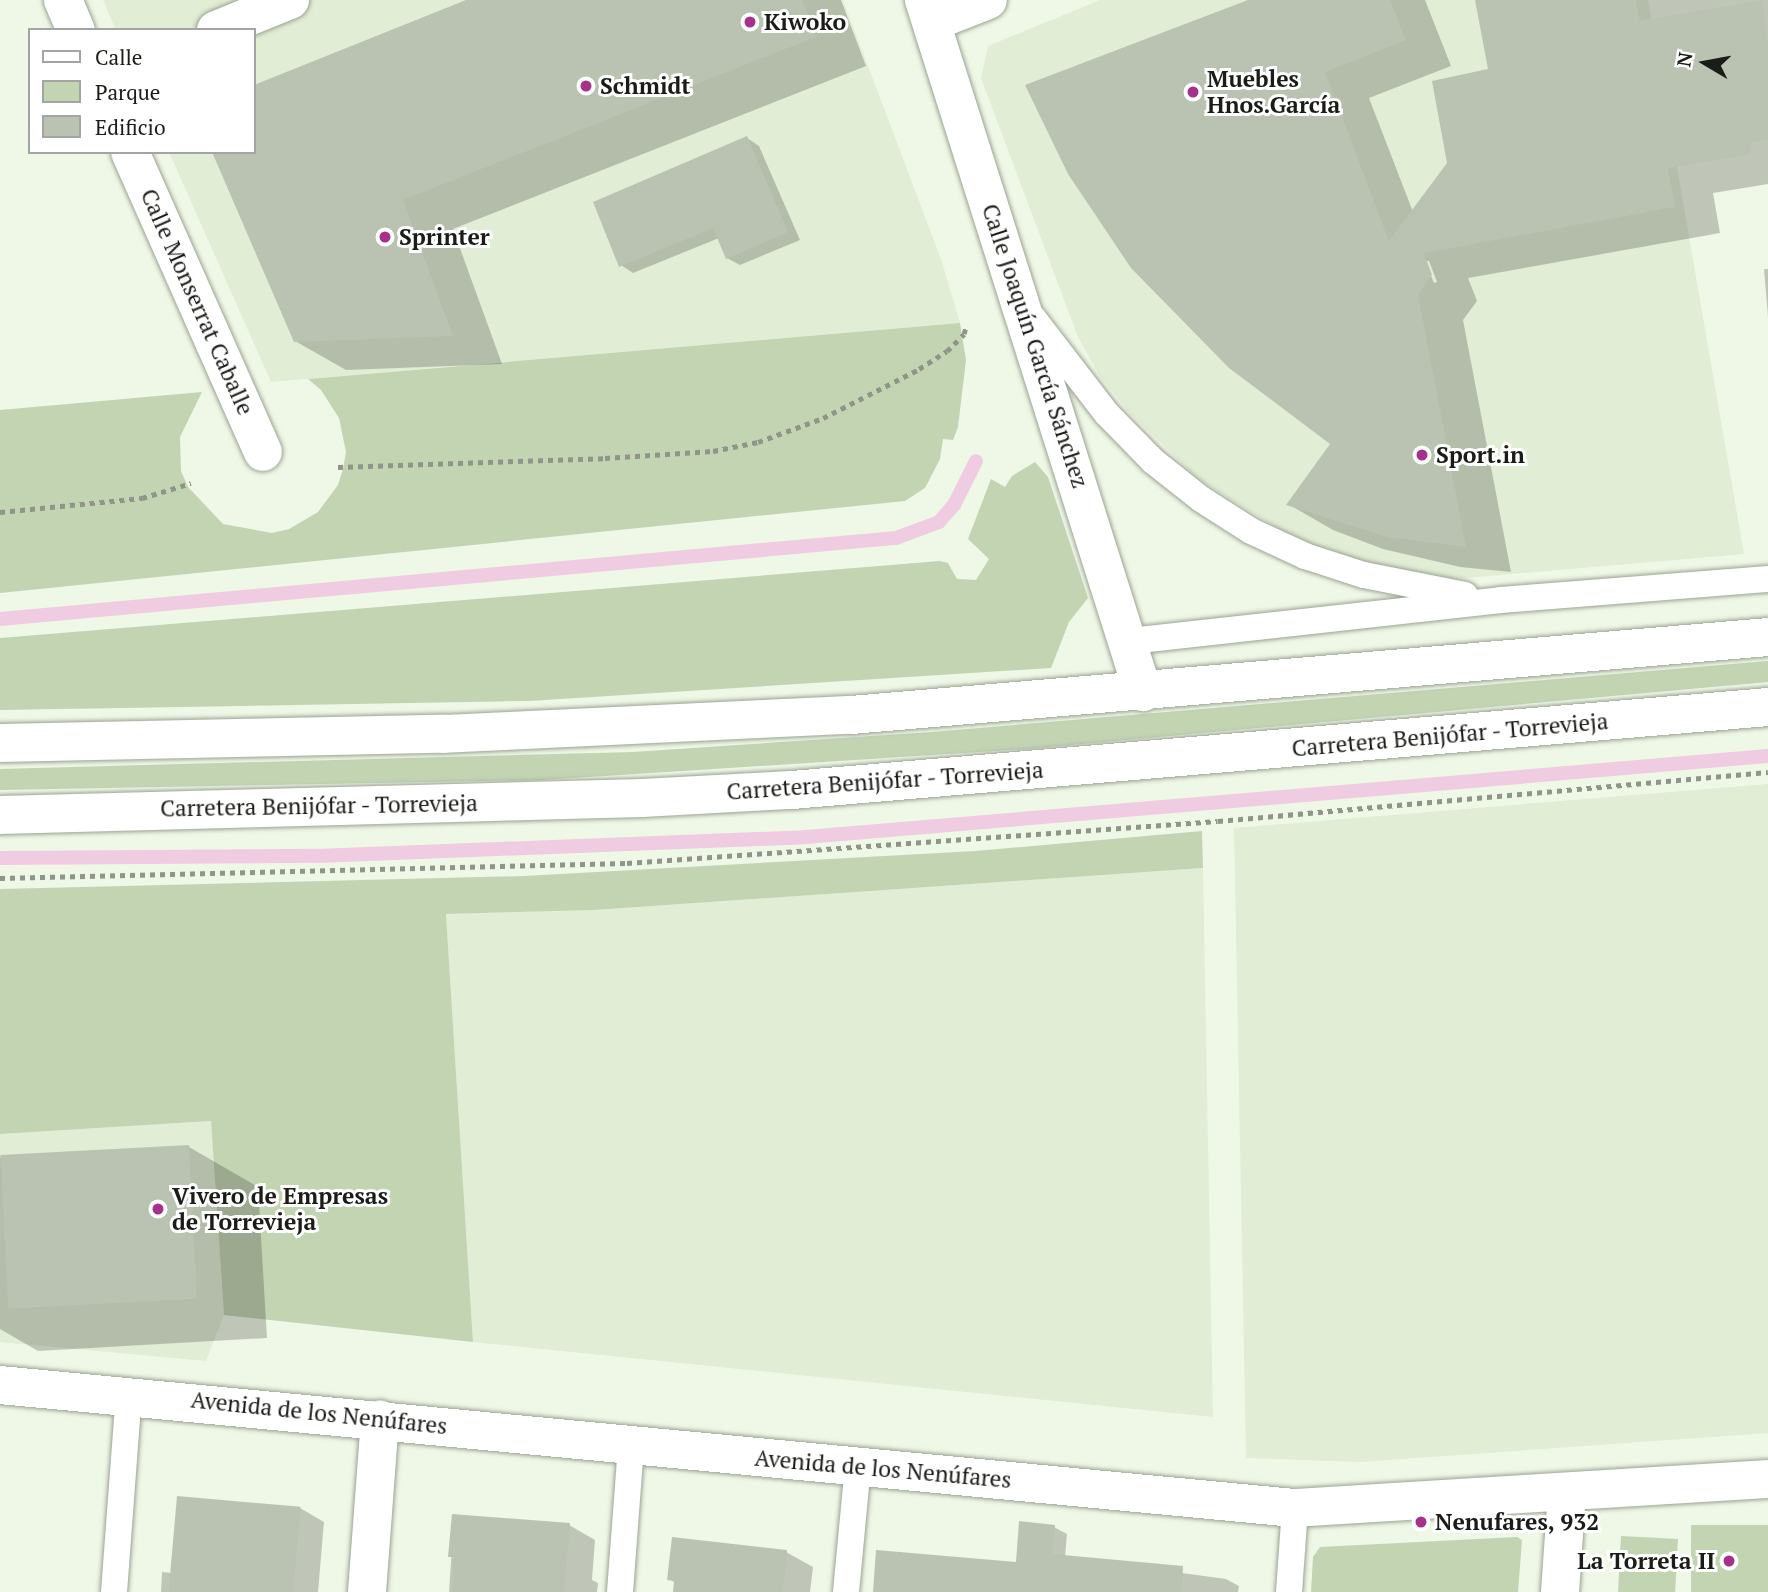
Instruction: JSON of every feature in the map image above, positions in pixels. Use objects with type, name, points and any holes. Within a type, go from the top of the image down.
[{"type":"main road","points":[[63,0],[75,28]]},
{"type":"main road","points":[[221,28],[290,0]]},
{"type":"main road","points":[[928,11],[988,0]]},
{"type":"main road","name":"Calle Joaquín García Sánchez","points":[[928,11],[1130,642],[1143,692]]},
{"type":"main road","name":"Calle Monserrat Caballe","points":[[131,154],[263,452]]},
{"type":"main road","points":[[0,743],[443,734],[671,724],[1143,692],[1768,636]]},
{"type":"main road","name":"Carretera Benijófar - Torrevieja","points":[[0,815],[778,791],[1768,707]]},
{"type":"main road","name":"Avenida de los Nenúfares","points":[[0,1385],[130,1394],[1295,1508],[1768,1479]]},
{"type":"main road","points":[[367,1592],[380,1419]]},
{"type":"main road","points":[[1560,1592],[1567,1493]]},
{"type":"lane","points":[[1018,296],[1107,414],[1153,461],[1221,512],[1305,556],[1364,575],[1501,600]]},
{"type":"lane","points":[[1130,642],[1501,600],[1768,579]]},
{"type":"lane","points":[[114,1592],[130,1394]]},
{"type":"lane","points":[[620,1592],[631,1444]]},
{"type":"lane","points":[[846,1592],[858,1466]]},
{"type":"lane","points":[[1289,1592],[1295,1508]]},
{"type":"path","points":[[338,467],[605,458],[713,451],[758,442],[823,418],[919,369],[954,345],[966,325]]},
{"type":"path","points":[[0,512],[129,500],[191,483]]},
{"type":"path","points":[[0,878],[627,863],[1138,828],[1768,772]]},
{"type":"shaded area","points":[[103,0],[843,0],[941,259],[960,323],[271,382],[170,154],[256,154],[256,28],[115,28]]},
{"type":"shaded area","points":[[1100,0],[1648,0],[1744,554],[1453,579],[1344,558],[1289,535],[1198,479],[1128,411],[1099,375],[1078,337],[981,78],[988,46]]},
{"type":"shaded area","points":[[1768,784],[1768,1433],[1360,1462],[1246,1458],[1234,828]]},
{"type":"shaded area","points":[[1203,868],[1213,1417],[473,1342],[446,914],[594,910]]},
{"type":"shaded area","points":[[211,1121],[224,1315],[206,1361],[0,1342],[0,1134]]},
{"type":"green space","points":[[960,323],[966,360],[958,427],[953,440],[943,439],[940,459],[925,488],[905,501],[0,593],[0,410],[202,392],[180,437],[181,471],[188,487],[223,524],[272,533],[289,529],[318,512],[338,485],[343,469],[346,452],[339,418],[321,390],[308,379]]},
{"type":"green space","points":[[1035,462],[1048,477],[1088,598],[1069,622],[1051,668],[529,701],[0,710],[0,638],[940,561],[948,563],[957,579],[976,580],[989,559],[968,539],[991,479],[1005,487],[1012,476]]},
{"type":"green space","points":[[1768,661],[1768,682],[1027,749],[542,780],[0,790],[0,769],[633,752],[932,732]]},
{"type":"green space","points":[[1202,831],[1203,868],[594,910],[446,914],[473,1342],[224,1315],[211,1121],[0,1134],[0,889],[524,876],[975,851]]},
{"type":"green space","name":"La Torreta II","points":[[1691,1525],[1768,1525],[1768,1592],[1691,1592]]},
{"type":"green space","points":[[1621,1536],[1678,1539],[1675,1592],[1618,1592]]},
{"type":"green space","points":[[1517,1537],[1522,1540],[1518,1592],[1311,1592],[1313,1557],[1320,1547]]},
{"type":"building","points":[[466,0],[802,0],[816,37],[403,200],[453,336],[294,342],[213,154],[256,154],[256,84]]},
{"type":"building","points":[[1248,0],[1390,0],[1406,40],[1325,72],[1389,241],[1447,163],[1432,81],[1488,69],[1475,0],[1636,0],[1640,21],[1762,0],[1768,41],[1768,139],[1752,142],[1750,154],[1668,168],[1675,207],[1424,253],[1432,275],[1418,294],[1466,547],[1387,537],[1286,505],[1330,444],[1229,368],[1131,268],[1068,174],[1025,85]]},
{"type":"building","points":[[747,136],[788,232],[726,259],[713,228],[619,267],[593,202]]},
{"type":"building","name":"Vivero de Empresas de Torrevieja","points":[[189,1145],[197,1299],[8,1309],[0,1155]]},
{"type":"building","points":[[177,1496],[301,1507],[293,1592],[169,1592]]},
{"type":"building","points":[[452,1514],[570,1523],[564,1592],[452,1592],[454,1557],[448,1557]]},
{"type":"building","points":[[1019,1521],[1055,1525],[1052,1554],[1183,1566],[1182,1592],[873,1592],[876,1550],[1016,1562]]},
{"type":"building","points":[[672,1537],[787,1550],[783,1592],[673,1592],[674,1581],[667,1580]]},
{"type":"waterway","points":[[0,619],[896,538],[939,522],[954,505],[976,461]]},
{"type":"waterway","points":[[0,858],[317,856],[806,837],[1768,756]]},
{"type":"place","name":"Kiwoko","points":[[750,22]]},
{"type":"place","name":"Schmidt","points":[[586,86]]},
{"type":"place","name":"Muebles Hnos.García","points":[[1193,92]]},
{"type":"place","name":"Sprinter","points":[[385,237]]},
{"type":"place","name":"Sport.in","points":[[1422,455]]},
{"type":"place","name":"Vivero de Empresas de Torrevieja","points":[[158,1209]]},
{"type":"place","name":"Nenufares, 932","points":[[1421,1522]]},
{"type":"place","name":"La Torreta II","points":[[1729,1561]]}]
